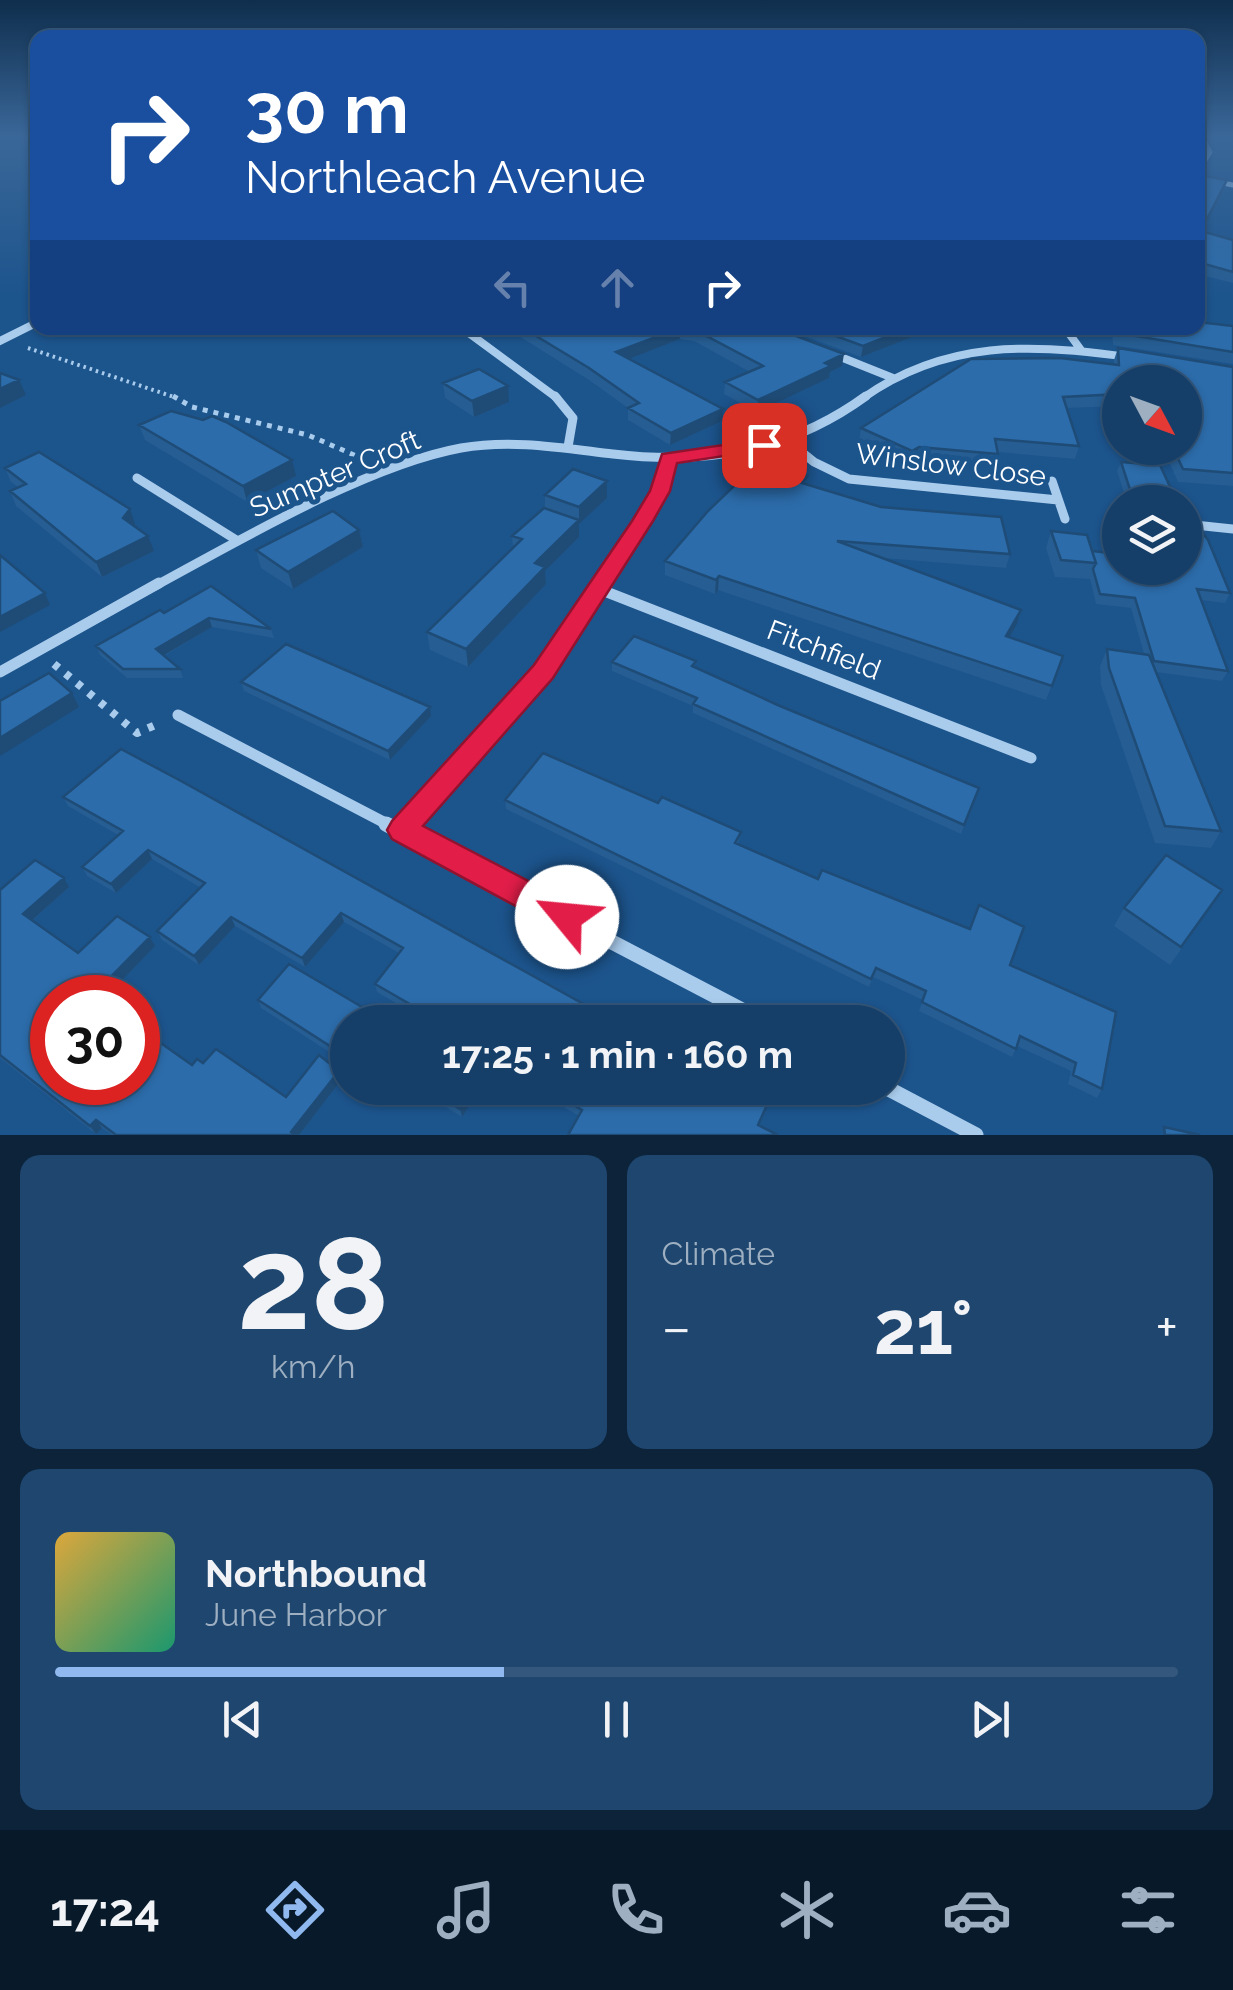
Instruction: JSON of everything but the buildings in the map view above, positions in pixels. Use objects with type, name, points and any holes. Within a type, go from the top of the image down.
[{"type":"street","points":[[1,341],[30,326]]},
{"type":"street","points":[[472,335],[554,394],[573,418],[568,447]]},
{"type":"street","points":[[1070,335],[1081,350]]},
{"type":"street","name":"Sumpter Croft","points":[[0,672],[238,540],[389,470],[462,448],[501,444],[568,447],[669,458],[788,441],[817,430],[893,378],[956,352],[1023,345],[1138,358]]},
{"type":"street","points":[[821,349],[893,378]]},
{"type":"street","name":"Winslow Close","points":[[788,441],[814,462],[849,479],[1058,500]]},
{"type":"street","points":[[402,830],[544,671],[660,491],[669,458]]},
{"type":"street","points":[[137,478],[238,540]]},
{"type":"street","name":"Winslow Close","points":[[1052,481],[1065,519]]},
{"type":"street","points":[[1202,526],[1233,529]]},
{"type":"street","name":"Fitchfield","points":[[599,589],[1031,758]]},
{"type":"street","points":[[178,716],[733,1005]]},
{"type":"street","points":[[905,1098],[976,1135]]},
{"type":"path","points":[[1,341],[166,390],[192,406],[308,435],[389,470]]},
{"type":"path","points":[[38,651],[137,733],[178,716]]},
{"type":"route","points":[[567,917],[402,830],[544,671],[625,551],[660,491],[669,458],[764,445]]}]
